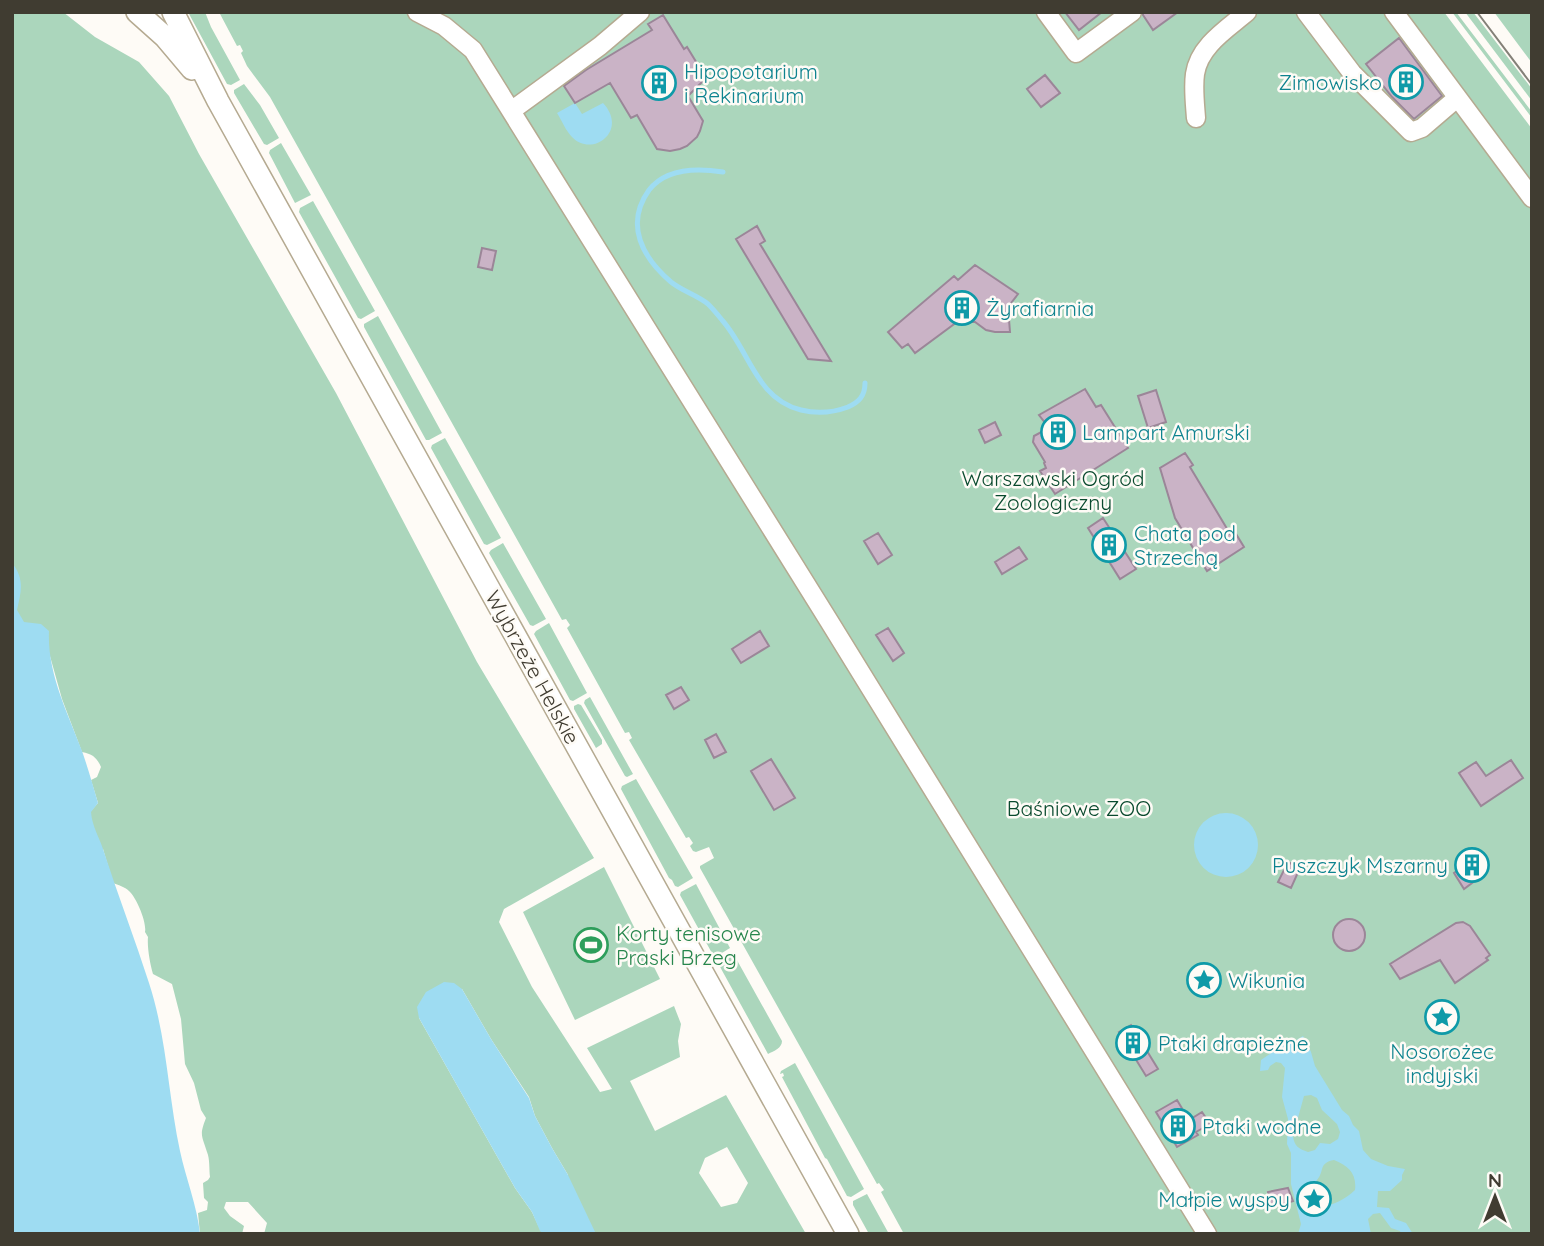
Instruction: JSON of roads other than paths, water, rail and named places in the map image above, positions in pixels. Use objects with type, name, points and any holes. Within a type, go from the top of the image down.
[{"type":"main road","name":"Wybrzeże Helskie","points":[[137,12],[165,37],[218,100]]},
{"type":"main road","name":"Wybrzeże Helskie","points":[[173,12],[218,100],[848,1234]]},
{"type":"street","points":[[418,12],[444,26],[473,50],[1208,1234]]},
{"type":"street","points":[[511,111],[600,46],[640,12]]},
{"type":"street","points":[[1046,12],[1076,53],[1132,12]]},
{"type":"street","points":[[1196,118],[1195,74],[1201,55],[1219,35],[1247,12]]},
{"type":"street","points":[[1306,12],[1352,73],[1411,132],[1422,128],[1457,98]]},
{"type":"street","points":[[1394,12],[1532,198]]},
{"type":"water","points":[[575,103],[582,114],[603,103],[610,113],[612,123],[605,138],[589,144],[580,143],[570,135],[557,113]]},
{"type":"water","points":[[12,563],[20,580],[17,610],[24,622],[41,624],[49,631],[55,677],[98,803],[91,812],[93,823],[155,1004],[180,1151],[200,1234],[12,1234]]},
{"type":"water","points":[[1226,813],[1244,819],[1252,827],[1258,845],[1252,863],[1244,871],[1226,877],[1208,871],[1200,863],[1194,845],[1200,827],[1208,819]]},
{"type":"water","points":[[444,982],[454,983],[462,989],[529,1098],[535,1116],[568,1175],[596,1234],[544,1234],[540,1231],[532,1212],[515,1188],[419,1018],[417,1007],[426,992]]},
{"type":"water","points":[[1303,1036],[1315,1066],[1342,1110],[1359,1131],[1363,1150],[1371,1159],[1405,1169],[1402,1180],[1390,1191],[1378,1191],[1377,1207],[1389,1208],[1395,1219],[1406,1223],[1413,1234],[1401,1234],[1391,1228],[1380,1213],[1373,1214],[1368,1219],[1371,1234],[1298,1234],[1301,1224],[1291,1184],[1291,1153],[1287,1144],[1288,1119],[1282,1097],[1285,1068],[1276,1062],[1268,1070],[1260,1071],[1261,1060],[1287,1042]],"holes":[[[1304,1096],[1317,1098],[1322,1110],[1337,1124],[1340,1132],[1338,1139],[1330,1144],[1320,1143],[1315,1150],[1308,1152],[1298,1147],[1293,1136]],[[1334,1160],[1350,1171],[1355,1179],[1355,1190],[1339,1202],[1320,1207],[1311,1196],[1310,1189],[1324,1165]]]},
{"type":"waterway","points":[[723,172],[683,171],[664,177],[649,190],[638,216],[640,240],[645,252],[671,282],[710,306],[731,332],[763,385],[773,396],[786,404],[813,412],[842,409],[861,398],[865,383]]},
{"type":"tram line","points":[[1477,12],[1532,85]]},
{"type":"place","name":"Zimowisko","points":[[1406,82]]},
{"type":"place","name":"Hipopotarium i Rekinarium","points":[[659,83]]},
{"type":"place","name":"Żyrafiarnia","points":[[962,308]]},
{"type":"place","name":"Lampart Amurski","points":[[1058,432]]},
{"type":"place","name":"Chata pod Strzechą","points":[[1109,545]]},
{"type":"place","name":"Puszczyk Mszarny","points":[[1472,865]]},
{"type":"place","name":"Korty tenisowe Praski Brzeg","points":[[591,945]]},
{"type":"place","name":"Wikunia","points":[[1204,980]]},
{"type":"place","name":"Nosorożec indyjski","points":[[1442,1017]]},
{"type":"place","name":"Ptaki drapieżne","points":[[1133,1043]]},
{"type":"place","name":"Ptaki wodne","points":[[1178,1126]]},
{"type":"place","name":"Małpie wyspy","points":[[1314,1199]]},
{"type":"park label","name":"Warszawski Ogród Zoologiczny","points":[[1053,490]]},
{"type":"park label","name":"Baśniowe ZOO","points":[[1079,808]]}]
